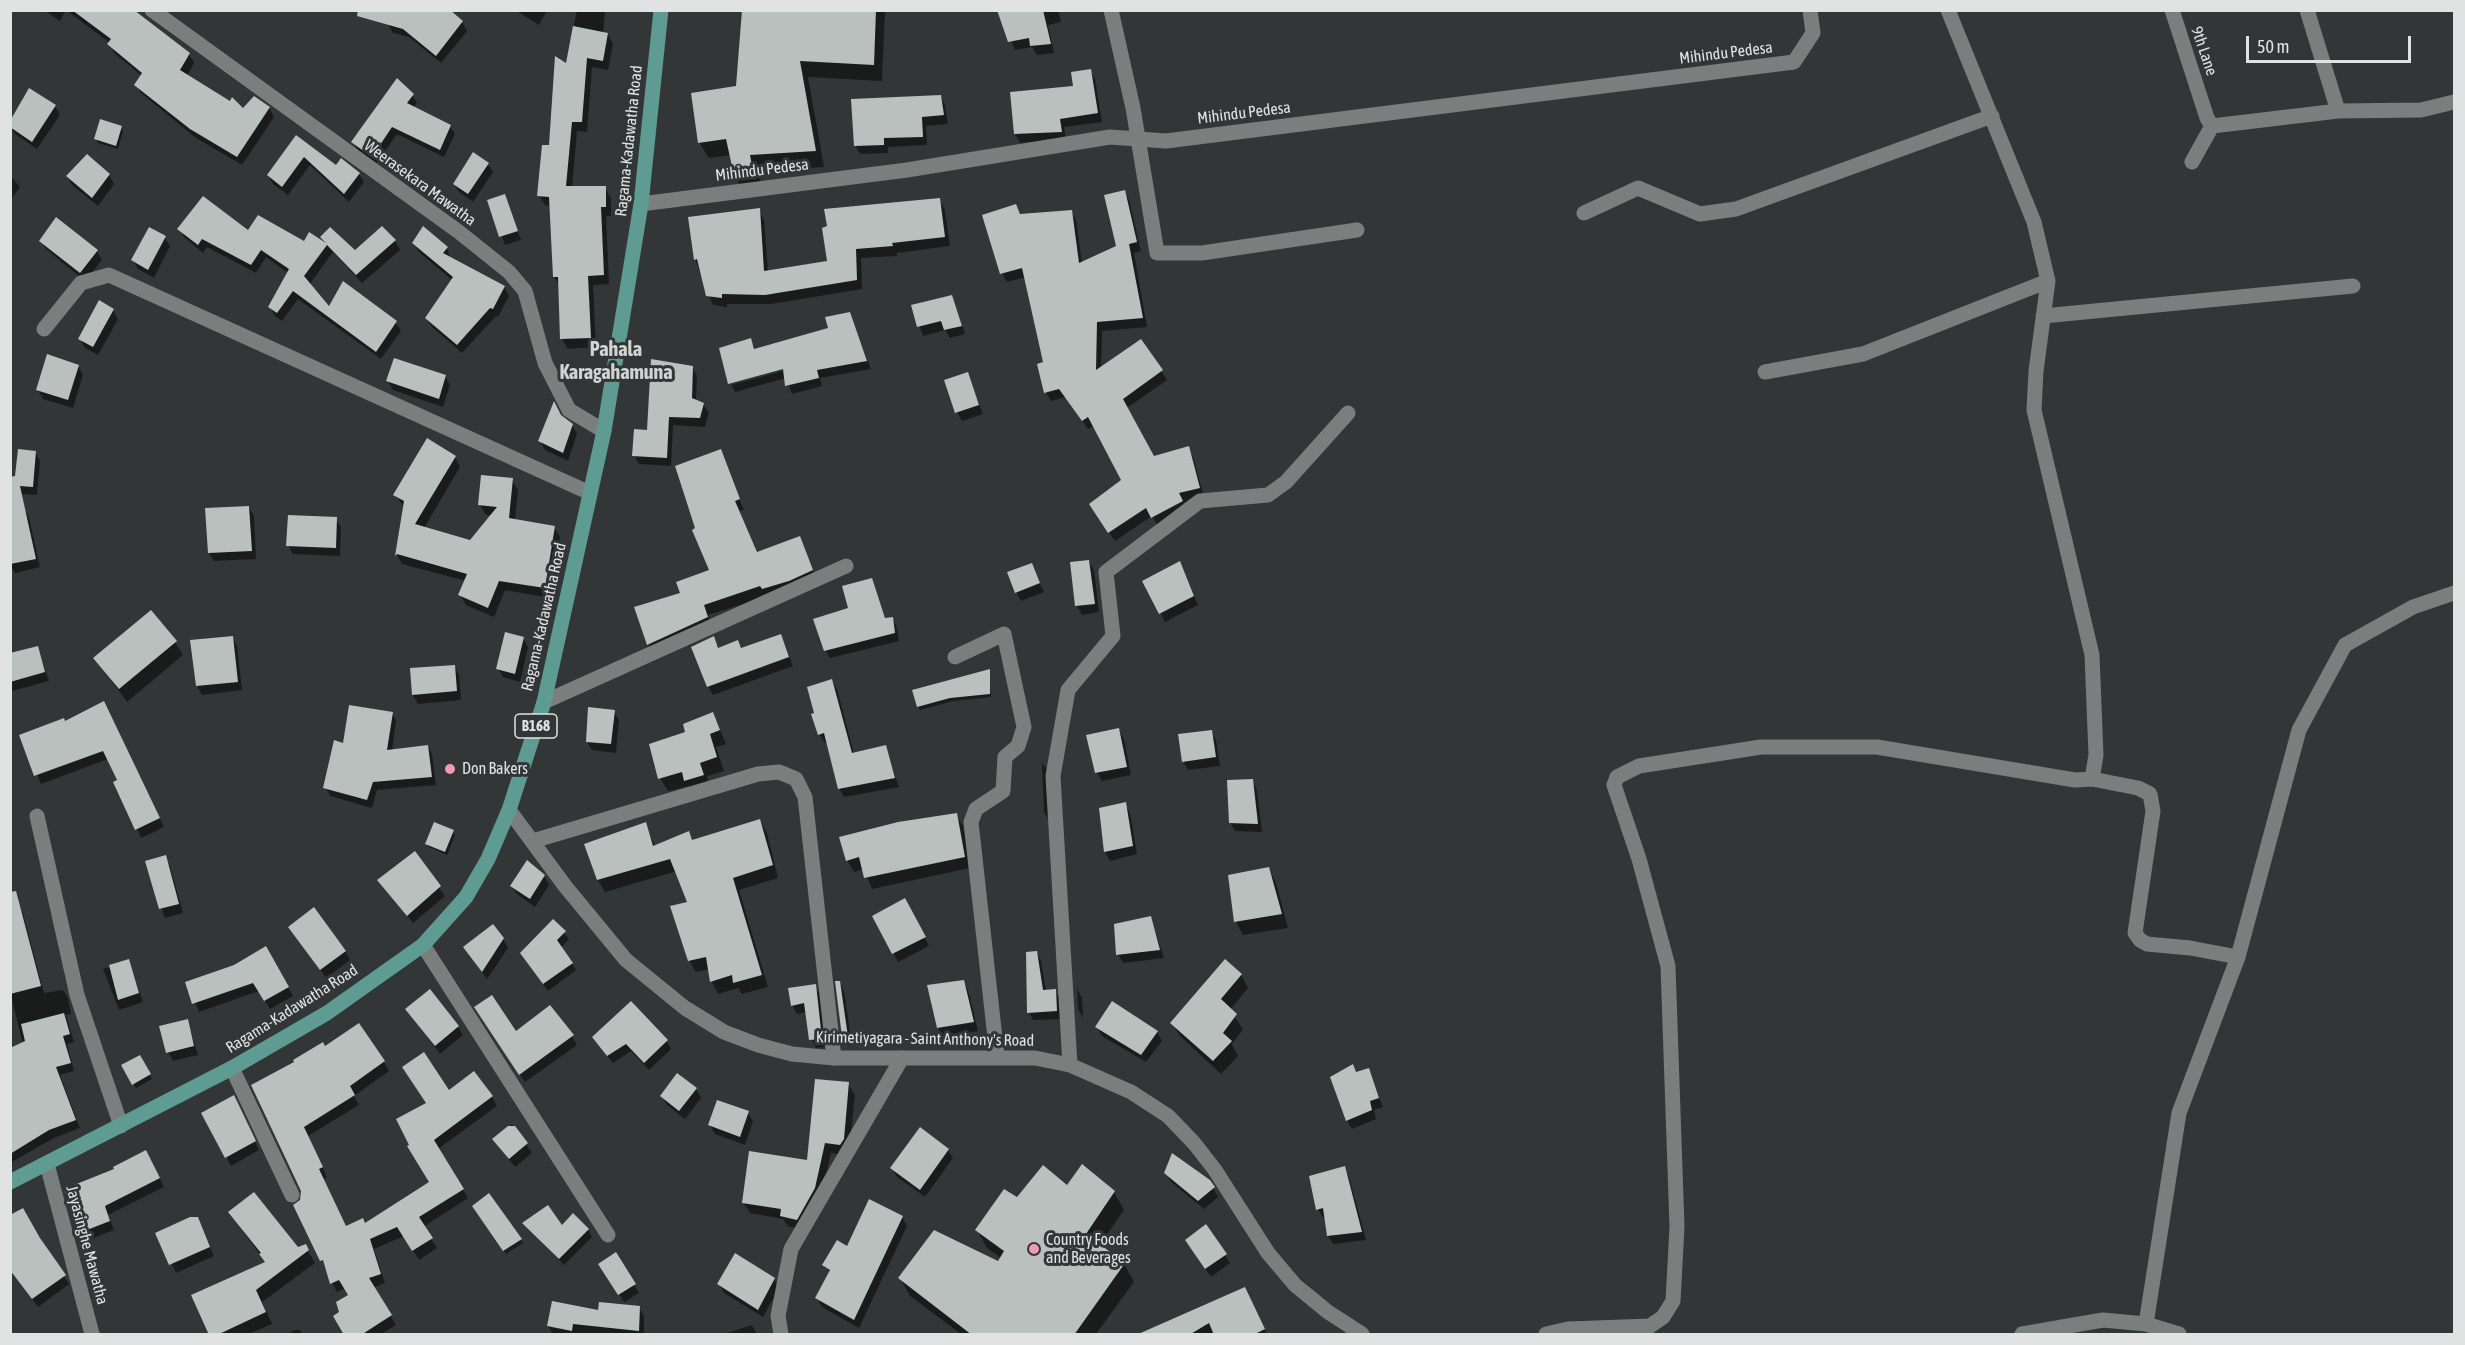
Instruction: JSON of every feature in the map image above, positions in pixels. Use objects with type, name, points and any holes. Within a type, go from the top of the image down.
[{"type":"main road","name":"Ragama-Kadawatha Road","points":[[10,1182],[232,1068],[327,1012],[423,945],[466,897],[488,859],[509,810],[544,702],[604,431],[641,204],[661,10]]},
{"type":"street","name":"Weerasekara Mawatha","points":[[152,10],[449,225],[509,272],[525,291],[545,363],[569,410],[604,431]]},
{"type":"street","points":[[1111,10],[1138,139],[1156,253],[1202,253],[1357,230]]},
{"type":"street","name":"Mihindu Pedesa","points":[[641,204],[907,170],[1110,137],[1177,139],[1794,62],[1813,33],[1810,10]]},
{"type":"street","points":[[1948,10],[2034,222],[2048,281],[2034,411],[2091,655],[2096,755],[2092,779]]},
{"type":"street","name":"9th Lane","points":[[2172,10],[2207,118],[2212,126]]},
{"type":"street","points":[[2307,10],[2338,111]]},
{"type":"street","points":[[2192,162],[2212,126],[2338,111],[2421,110],[2454,102]]},
{"type":"street","points":[[1584,213],[1638,188],[1700,214],[1736,209],[1992,116]]},
{"type":"street","points":[[44,328],[81,283],[109,275],[590,492]]},
{"type":"street","points":[[1765,372],[1863,354],[2048,281]]},
{"type":"street","points":[[2043,316],[2353,286]]},
{"type":"street","points":[[1070,1065],[1053,776],[1068,690],[1113,636],[1106,572],[1200,501],[1268,495],[1286,482],[1348,413]]},
{"type":"street","points":[[544,702],[846,566]]},
{"type":"street","points":[[2146,1324],[2179,1113],[2238,957],[2299,730],[2345,645],[2413,607],[2454,593]]},
{"type":"street","points":[[954,657],[1004,634],[1024,727],[1018,746],[1005,758],[1003,791],[976,809],[971,822],[996,1056]]},
{"type":"street","points":[[1546,1335],[1568,1329],[1650,1326],[1663,1317],[1673,1301],[1677,1227],[1668,966],[1640,859],[1614,785],[1617,777],[1639,766],[1761,747],[1877,747],[2075,780],[2092,779],[2138,788],[2150,794],[2153,811],[2135,933],[2147,944],[2190,948],[2238,957]]},
{"type":"street","points":[[533,841],[758,774],[779,772],[796,779],[805,797],[834,1058]]},
{"type":"street","name":"Kirimetiyagara - Saint Anthony's Road","points":[[509,810],[565,886],[626,960],[685,1008],[724,1032],[758,1045],[792,1054],[834,1058],[996,1056],[1035,1058],[1070,1065],[1131,1092],[1168,1116],[1215,1170],[1268,1253],[1295,1285],[1362,1335]]},
{"type":"street","points":[[37,816],[77,995],[121,1126]]},
{"type":"street","points":[[423,945],[608,1235]]},
{"type":"street","points":[[781,1335],[778,1316],[791,1249],[902,1058]]},
{"type":"street","points":[[232,1068],[292,1195]]},
{"type":"street","name":"Jayasinghe Mawatha","points":[[47,1164],[92,1335]]},
{"type":"street","points":[[2022,1335],[2146,1324],[2179,1335]]},
{"type":"building","points":[[72,10],[134,10],[190,53],[180,70],[230,101],[232,97],[243,108],[254,96],[270,107],[237,157],[190,129],[134,85],[142,73],[107,44],[111,39]]},
{"type":"building","points":[[358,10],[450,10],[463,21],[436,56],[403,29],[357,16]]},
{"type":"building","points":[[742,10],[876,10],[874,65],[800,61],[816,151],[750,155],[754,176],[735,180],[726,139],[698,143],[691,93],[736,86]]},
{"type":"building","points":[[997,10],[1043,10],[1051,44],[1030,46],[1029,38],[1008,42]]},
{"type":"building","points":[[573,26],[608,33],[603,61],[587,58],[582,122],[572,122],[566,186],[606,186],[606,207],[601,207],[604,275],[588,276],[591,338],[560,339],[558,277],[553,277],[549,197],[537,196],[542,145],[549,145],[555,56],[566,63]]},
{"type":"building","points":[[1091,69],[1098,113],[1060,119],[1062,132],[1014,134],[1010,92],[1073,86],[1071,72]]},
{"type":"building","points":[[397,78],[414,94],[407,103],[451,125],[440,150],[392,127],[372,157],[351,142]]},
{"type":"building","points":[[29,88],[56,105],[32,142],[10,127],[10,121]]},
{"type":"building","points":[[941,95],[944,115],[922,117],[923,137],[884,138],[884,145],[854,146],[851,99]]},
{"type":"building","points":[[100,119],[122,126],[116,146],[94,139]]},
{"type":"building","points":[[296,135],[336,165],[341,158],[360,173],[344,194],[304,157],[282,187],[267,175]]},
{"type":"building","points":[[473,152],[489,163],[468,194],[453,184]]},
{"type":"building","points":[[87,154],[110,174],[92,198],[66,176]]},
{"type":"building","points":[[1125,190],[1137,242],[1129,244],[1143,318],[1097,322],[1096,370],[1141,339],[1163,370],[1123,399],[1154,456],[1189,446],[1200,488],[1179,493],[1183,501],[1151,518],[1146,508],[1108,533],[1089,504],[1121,480],[1088,417],[1082,421],[1059,389],[1044,393],[1037,364],[1043,362],[1022,268],[1000,274],[982,215],[1016,204],[1020,214],[1072,210],[1079,263],[1116,246],[1104,195]]},
{"type":"building","points":[[505,194],[518,231],[499,237],[487,200]]},
{"type":"building","points":[[203,196],[248,230],[258,215],[304,241],[309,232],[326,243],[320,237],[330,227],[355,250],[382,226],[396,240],[356,275],[327,245],[304,276],[329,306],[343,281],[397,321],[376,352],[293,291],[277,313],[268,307],[289,269],[261,250],[251,265],[202,239],[198,245],[177,229]]},
{"type":"building","points":[[940,198],[945,237],[892,243],[893,246],[856,249],[857,280],[765,295],[722,294],[722,298],[706,296],[697,259],[694,260],[688,217],[760,208],[764,271],[827,261],[822,228],[827,226],[824,209]]},
{"type":"building","points":[[56,217],[98,250],[80,273],[39,241]]},
{"type":"building","points":[[423,226],[448,247],[443,253],[505,286],[493,309],[490,308],[457,345],[425,318],[453,277],[412,243]]},
{"type":"building","points":[[149,227],[166,236],[148,270],[131,260]]},
{"type":"building","points":[[952,295],[962,326],[944,330],[941,321],[917,327],[911,305]]},
{"type":"building","points":[[99,300],[114,309],[93,347],[78,339]]},
{"type":"building","points":[[850,312],[867,361],[817,370],[819,378],[785,386],[783,369],[728,384],[719,348],[751,338],[754,349],[828,328],[825,317]]},
{"type":"building","points":[[47,354],[79,365],[68,400],[36,390]]},
{"type":"building","points":[[394,358],[446,375],[439,399],[386,381]]},
{"type":"building","points":[[651,359],[693,366],[692,398],[704,403],[700,418],[669,417],[667,458],[632,456],[634,429],[647,430]]},
{"type":"building","points":[[968,372],[979,405],[955,413],[944,380]]},
{"type":"building","points":[[554,401],[561,415],[573,424],[563,453],[538,441]]},
{"type":"building","points":[[427,438],[456,456],[415,524],[470,540],[497,507],[478,505],[481,475],[513,478],[509,518],[555,526],[545,588],[499,581],[488,608],[458,595],[467,574],[397,554],[395,556],[404,501],[393,495]]},
{"type":"building","points":[[18,449],[36,451],[33,487],[20,486],[36,559],[10,564],[10,477],[15,476]]},
{"type":"building","points":[[721,449],[740,499],[735,501],[757,552],[800,536],[813,570],[789,581],[762,589],[760,586],[704,605],[708,617],[647,645],[634,607],[680,593],[676,582],[709,570],[692,530],[695,528],[675,466]]},
{"type":"building","points":[[249,506],[252,551],[208,553],[205,508]]},
{"type":"building","points":[[288,515],[337,517],[336,548],[286,546]]},
{"type":"building","points":[[1089,560],[1095,604],[1075,606],[1070,562]]},
{"type":"building","points":[[1180,561],[1194,596],[1159,614],[1142,581]]},
{"type":"building","points":[[1032,563],[1040,583],[1015,593],[1007,572]]},
{"type":"building","points":[[872,578],[885,618],[893,617],[895,633],[824,651],[813,619],[848,608],[842,586]]},
{"type":"building","points":[[151,610],[177,641],[119,689],[93,658]]},
{"type":"building","points":[[505,632],[524,637],[515,674],[496,669]]},
{"type":"building","points":[[781,634],[789,657],[707,687],[691,647],[714,636],[718,648],[738,640],[741,648]]},
{"type":"building","points":[[233,636],[238,682],[196,686],[190,640]]},
{"type":"building","points":[[38,646],[45,672],[10,682],[10,653]]},
{"type":"building","points":[[455,665],[457,691],[412,695],[410,668]]},
{"type":"building","points":[[990,669],[990,694],[950,698],[917,707],[912,690]]},
{"type":"building","points":[[832,679],[852,753],[886,745],[895,778],[838,789],[824,733],[818,735],[811,714],[814,713],[807,687]]},
{"type":"building","points":[[104,701],[160,818],[135,830],[113,782],[117,780],[103,751],[34,776],[19,735],[64,718],[65,721]]},
{"type":"building","points":[[349,705],[393,712],[387,750],[428,745],[432,777],[373,782],[367,800],[323,788],[334,740],[343,743]]},
{"type":"building","points":[[588,707],[615,710],[611,744],[586,742]]},
{"type":"building","points":[[713,712],[720,730],[710,734],[717,757],[700,763],[704,775],[684,781],[682,772],[658,779],[649,744],[685,732],[683,724]]},
{"type":"building","points":[[1119,728],[1127,767],[1095,773],[1086,735]]},
{"type":"building","points":[[1212,730],[1216,757],[1182,762],[1178,734]]},
{"type":"building","points":[[1253,779],[1258,824],[1229,823],[1227,780]]},
{"type":"building","points":[[1126,802],[1133,846],[1104,852],[1099,808]]},
{"type":"building","points":[[957,813],[965,857],[864,878],[859,857],[846,861],[839,837],[898,822]]},
{"type":"building","points":[[760,819],[773,865],[733,878],[762,975],[733,983],[732,975],[710,982],[706,957],[688,961],[670,906],[687,902],[670,859],[597,880],[584,844],[646,822],[653,846],[689,831],[692,840]]},
{"type":"building","points":[[434,822],[454,830],[445,852],[425,844]]},
{"type":"building","points":[[415,851],[441,886],[407,916],[377,880]]},
{"type":"building","points":[[166,855],[179,904],[159,909],[145,861]]},
{"type":"building","points":[[527,860],[545,875],[530,899],[510,886]]},
{"type":"building","points":[[1269,867],[1282,914],[1234,922],[1228,875]]},
{"type":"building","points":[[16,891],[41,986],[10,994],[10,892]]},
{"type":"building","points":[[905,898],[926,937],[892,954],[872,916]]},
{"type":"building","points":[[314,907],[346,951],[320,970],[288,927]]},
{"type":"building","points":[[1151,916],[1160,950],[1116,955],[1114,924]]},
{"type":"building","points":[[553,919],[566,931],[557,940],[573,963],[543,984],[520,953]]},
{"type":"building","points":[[493,924],[504,938],[482,972],[463,947]]},
{"type":"building","points":[[266,946],[289,987],[264,1001],[253,983],[192,1004],[185,982],[234,965]]},
{"type":"building","points":[[1037,951],[1043,990],[1056,989],[1057,1011],[1027,1013],[1026,952]]},
{"type":"building","points":[[129,959],[139,993],[118,1000],[109,965]]},
{"type":"building","points":[[1225,959],[1242,974],[1221,999],[1237,1014],[1223,1033],[1232,1041],[1213,1061],[1170,1023]]},
{"type":"building","points":[[964,980],[974,1022],[937,1028],[927,985]]},
{"type":"building","points":[[835,981],[840,981],[848,1037],[842,1037]]},
{"type":"building","points":[[816,984],[822,1039],[809,1040],[804,1003],[791,1006],[788,988]]},
{"type":"building","points":[[430,989],[459,1026],[435,1046],[405,1009]]},
{"type":"building","points":[[492,995],[516,1031],[550,1005],[574,1035],[519,1075],[474,1007]]},
{"type":"building","points":[[631,1001],[668,1040],[644,1063],[626,1044],[607,1056],[592,1037]]},
{"type":"building","points":[[1112,1001],[1158,1031],[1141,1055],[1095,1027]]},
{"type":"building","points":[[64,1013],[70,1034],[63,1036],[71,1063],[56,1067],[76,1120],[49,1130],[10,1154],[10,1048],[25,1041],[21,1024]]},
{"type":"building","points":[[188,1019],[194,1046],[166,1053],[159,1026]]},
{"type":"building","points":[[359,1023],[385,1061],[350,1086],[355,1095],[304,1127],[323,1167],[319,1169],[346,1226],[363,1218],[365,1223],[429,1182],[407,1146],[409,1145],[396,1119],[426,1103],[402,1067],[424,1052],[449,1090],[474,1071],[493,1096],[434,1140],[464,1189],[419,1217],[433,1238],[412,1251],[397,1227],[370,1239],[381,1274],[369,1278],[392,1315],[361,1335],[344,1335],[333,1316],[339,1312],[336,1302],[348,1295],[339,1280],[330,1284],[323,1260],[320,1261],[293,1205],[300,1200],[301,1191],[251,1085],[294,1062],[293,1060],[323,1042],[325,1046]]},
{"type":"building","points":[[140,1055],[151,1074],[132,1085],[121,1065]]},
{"type":"building","points":[[1353,1064],[1356,1072],[1369,1068],[1379,1098],[1370,1101],[1372,1110],[1346,1121],[1330,1077]]},
{"type":"building","points":[[677,1073],[697,1088],[679,1111],[660,1096]]},
{"type":"building","points":[[815,1079],[849,1082],[844,1139],[840,1145],[825,1143],[815,1188],[797,1220],[780,1216],[781,1209],[742,1203],[749,1151],[807,1160]]},
{"type":"building","points":[[234,1095],[256,1141],[225,1158],[201,1113]]},
{"type":"building","points":[[717,1100],[749,1111],[740,1137],[708,1125]]},
{"type":"building","points":[[508,1126],[515,1126],[528,1143],[509,1159],[492,1139]]},
{"type":"building","points":[[920,1127],[949,1149],[920,1190],[890,1168]]},
{"type":"building","points":[[146,1150],[160,1178],[105,1206],[110,1221],[79,1233],[64,1189],[114,1169],[113,1167]]},
{"type":"building","points":[[1172,1153],[1210,1180],[1215,1187],[1198,1201],[1164,1173]]},
{"type":"building","name":"Country Foods and Beverages","points":[[1082,1164],[1115,1191],[1086,1234],[1125,1263],[1074,1335],[972,1335],[898,1278],[934,1230],[998,1261],[1004,1251],[975,1230],[1004,1189],[1017,1197],[1043,1165],[1067,1185]]},
{"type":"building","points":[[1345,1166],[1362,1232],[1327,1236],[1323,1208],[1316,1210],[1309,1176]]},
{"type":"building","points":[[254,1192],[298,1247],[306,1244],[309,1250],[256,1290],[266,1312],[217,1335],[209,1335],[191,1295],[265,1262],[259,1254],[261,1253],[228,1212]]},
{"type":"building","points":[[489,1193],[522,1239],[503,1251],[472,1206]]},
{"type":"building","points":[[869,1199],[903,1216],[854,1320],[815,1298],[830,1270],[822,1265],[837,1240],[847,1246]]},
{"type":"building","points":[[548,1205],[562,1225],[573,1213],[589,1229],[559,1259],[522,1223]]},
{"type":"building","points":[[23,1208],[40,1238],[66,1275],[32,1299],[10,1270],[10,1215]]},
{"type":"building","points":[[190,1217],[198,1217],[210,1247],[169,1265],[155,1233]]},
{"type":"building","points":[[1206,1224],[1227,1254],[1205,1269],[1185,1240]]},
{"type":"building","points":[[616,1252],[636,1284],[618,1295],[598,1264]]},
{"type":"building","points":[[735,1253],[775,1278],[758,1310],[717,1284]]},
{"type":"building","points":[[1245,1287],[1265,1329],[1253,1335],[1214,1335],[1209,1323],[1189,1335],[1136,1335]]},
{"type":"building","points":[[552,1301],[598,1310],[599,1302],[640,1306],[639,1331],[573,1324],[572,1331],[547,1326]]},
{"type":"place","name":"Don Bakers","points":[[450,769]]},
{"type":"place","name":"Country Foods and Beverages","points":[[1034,1249]]},
{"type":"district","name":"Pahala Karagahamuna","points":[[616,362]]}]
